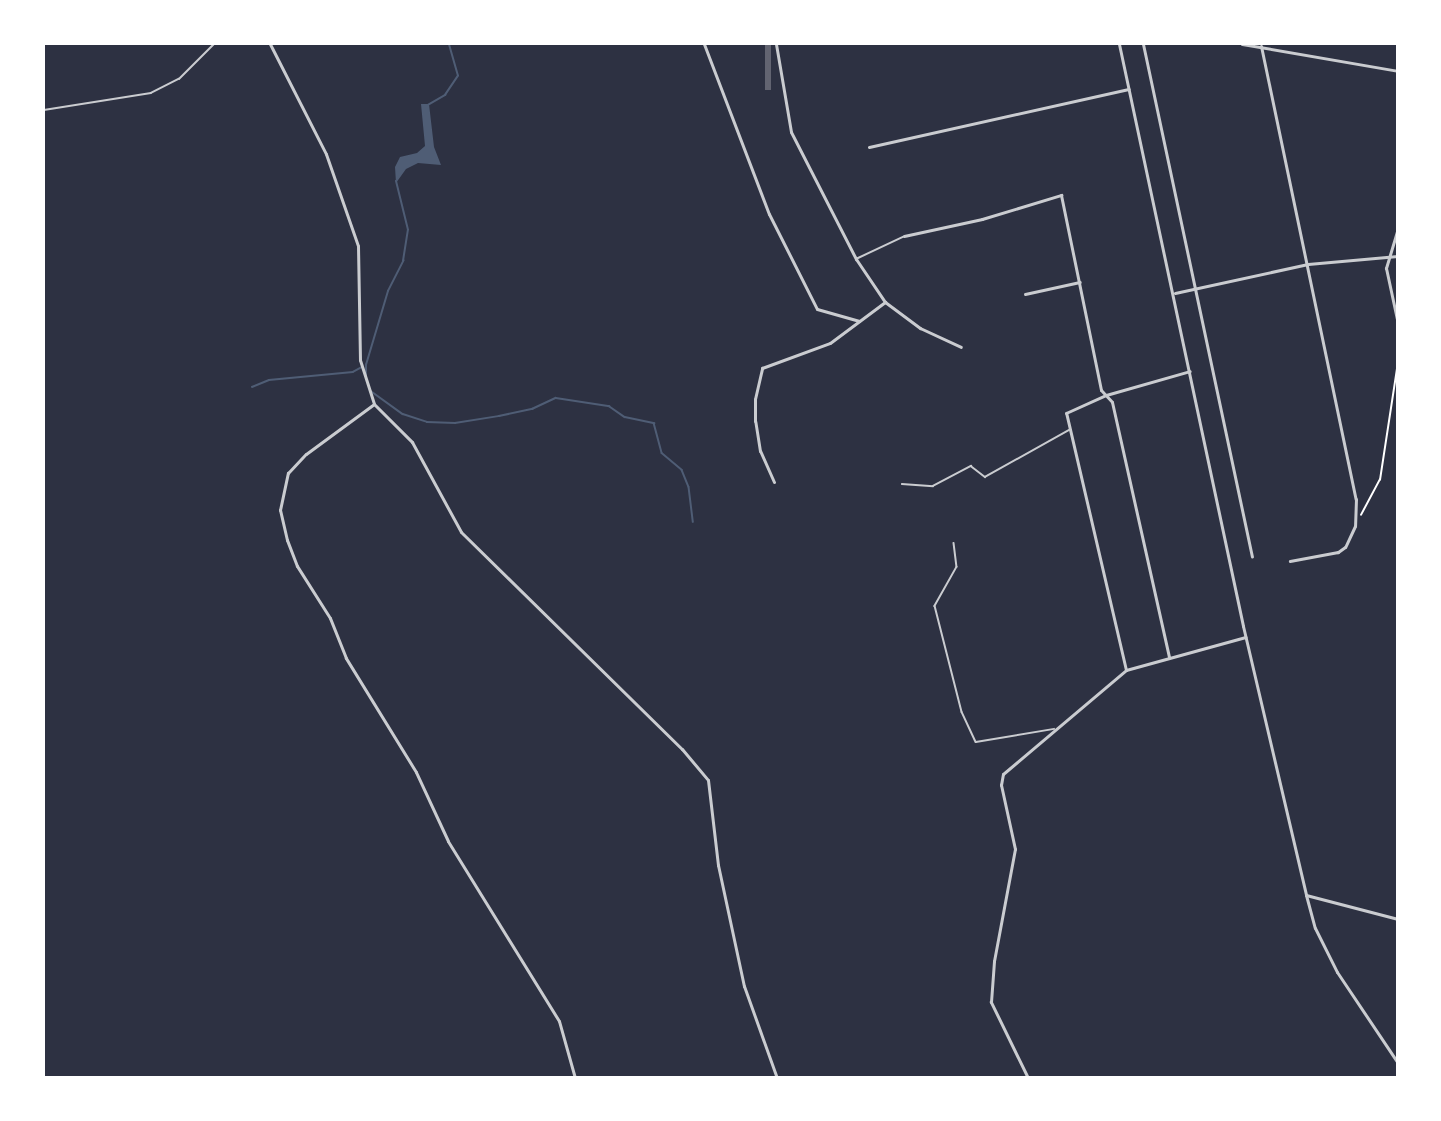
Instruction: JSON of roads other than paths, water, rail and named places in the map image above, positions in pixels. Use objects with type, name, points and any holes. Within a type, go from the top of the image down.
[{"type":"street","points":[[270,44],[326,153],[358,246],[360,360],[374,404],[412,442],[461,532],[682,749],[708,780],[718,865],[744,986],[777,1077]]},
{"type":"street","points":[[704,44],[769,214],[817,309],[859,321]]},
{"type":"street","points":[[776,44],[791,132],[856,259],[885,302],[920,328],[960,347]]},
{"type":"street","points":[[1119,44],[1175,293],[1246,638],[1315,928],[1337,972],[1398,1062]]},
{"type":"street","points":[[1143,44],[1251,557]]},
{"type":"street","points":[[1242,44],[1398,71]]},
{"type":"street","points":[[1261,46],[1356,499],[1355,526],[1345,547],[1338,552],[1290,561]]},
{"type":"street","points":[[869,147],[1129,89]]},
{"type":"street","points":[[904,236],[982,219],[1061,195],[1101,390],[1112,402],[1169,658]]},
{"type":"street","points":[[1398,228],[1386,268],[1398,324]]},
{"type":"street","points":[[1175,293],[1308,264],[1390,254],[1398,256]]},
{"type":"street","points":[[1025,294],[1080,282]]},
{"type":"street","points":[[774,482],[760,451],[755,420],[762,368],[830,343],[885,302]]},
{"type":"street","points":[[1126,670],[1066,413],[1106,396],[1190,371]]},
{"type":"street","points":[[374,404],[306,454],[288,473],[280,510],[297,566],[330,618],[346,658],[416,772],[448,841],[559,1022],[575,1077]]},
{"type":"street","points":[[1028,1077],[991,1002],[994,961],[1015,849],[1001,785],[1003,774],[1126,670],[1246,638]]},
{"type":"street","points":[[1306,895],[1398,919]]},
{"type":"lane","points":[[44,110],[151,93],[180,79],[214,44]]},
{"type":"lane","points":[[856,259],[904,236]]},
{"type":"lane","points":[[902,484],[933,486],[971,466],[985,477],[1070,429]]},
{"type":"lane","points":[[954,543],[957,567],[935,606],[962,712],[976,741],[1055,729]]},
{"type":"water","points":[[421,104],[429,104],[434,147],[441,165],[418,163],[406,169],[396,183],[395,167],[400,157],[417,153],[425,146]]},
{"type":"waterway","points":[[428,105],[445,95],[458,76],[449,44]]},
{"type":"waterway","points":[[366,376],[366,365],[388,291],[403,261],[408,230],[396,181]]},
{"type":"waterway","points":[[252,387],[269,380],[353,372],[362,367]]},
{"type":"waterway","points":[[371,391],[403,414],[427,422],[455,423],[499,416],[532,409],[556,398],[609,406],[625,417],[654,423],[662,453],[682,470],[689,487],[693,522]]}]
